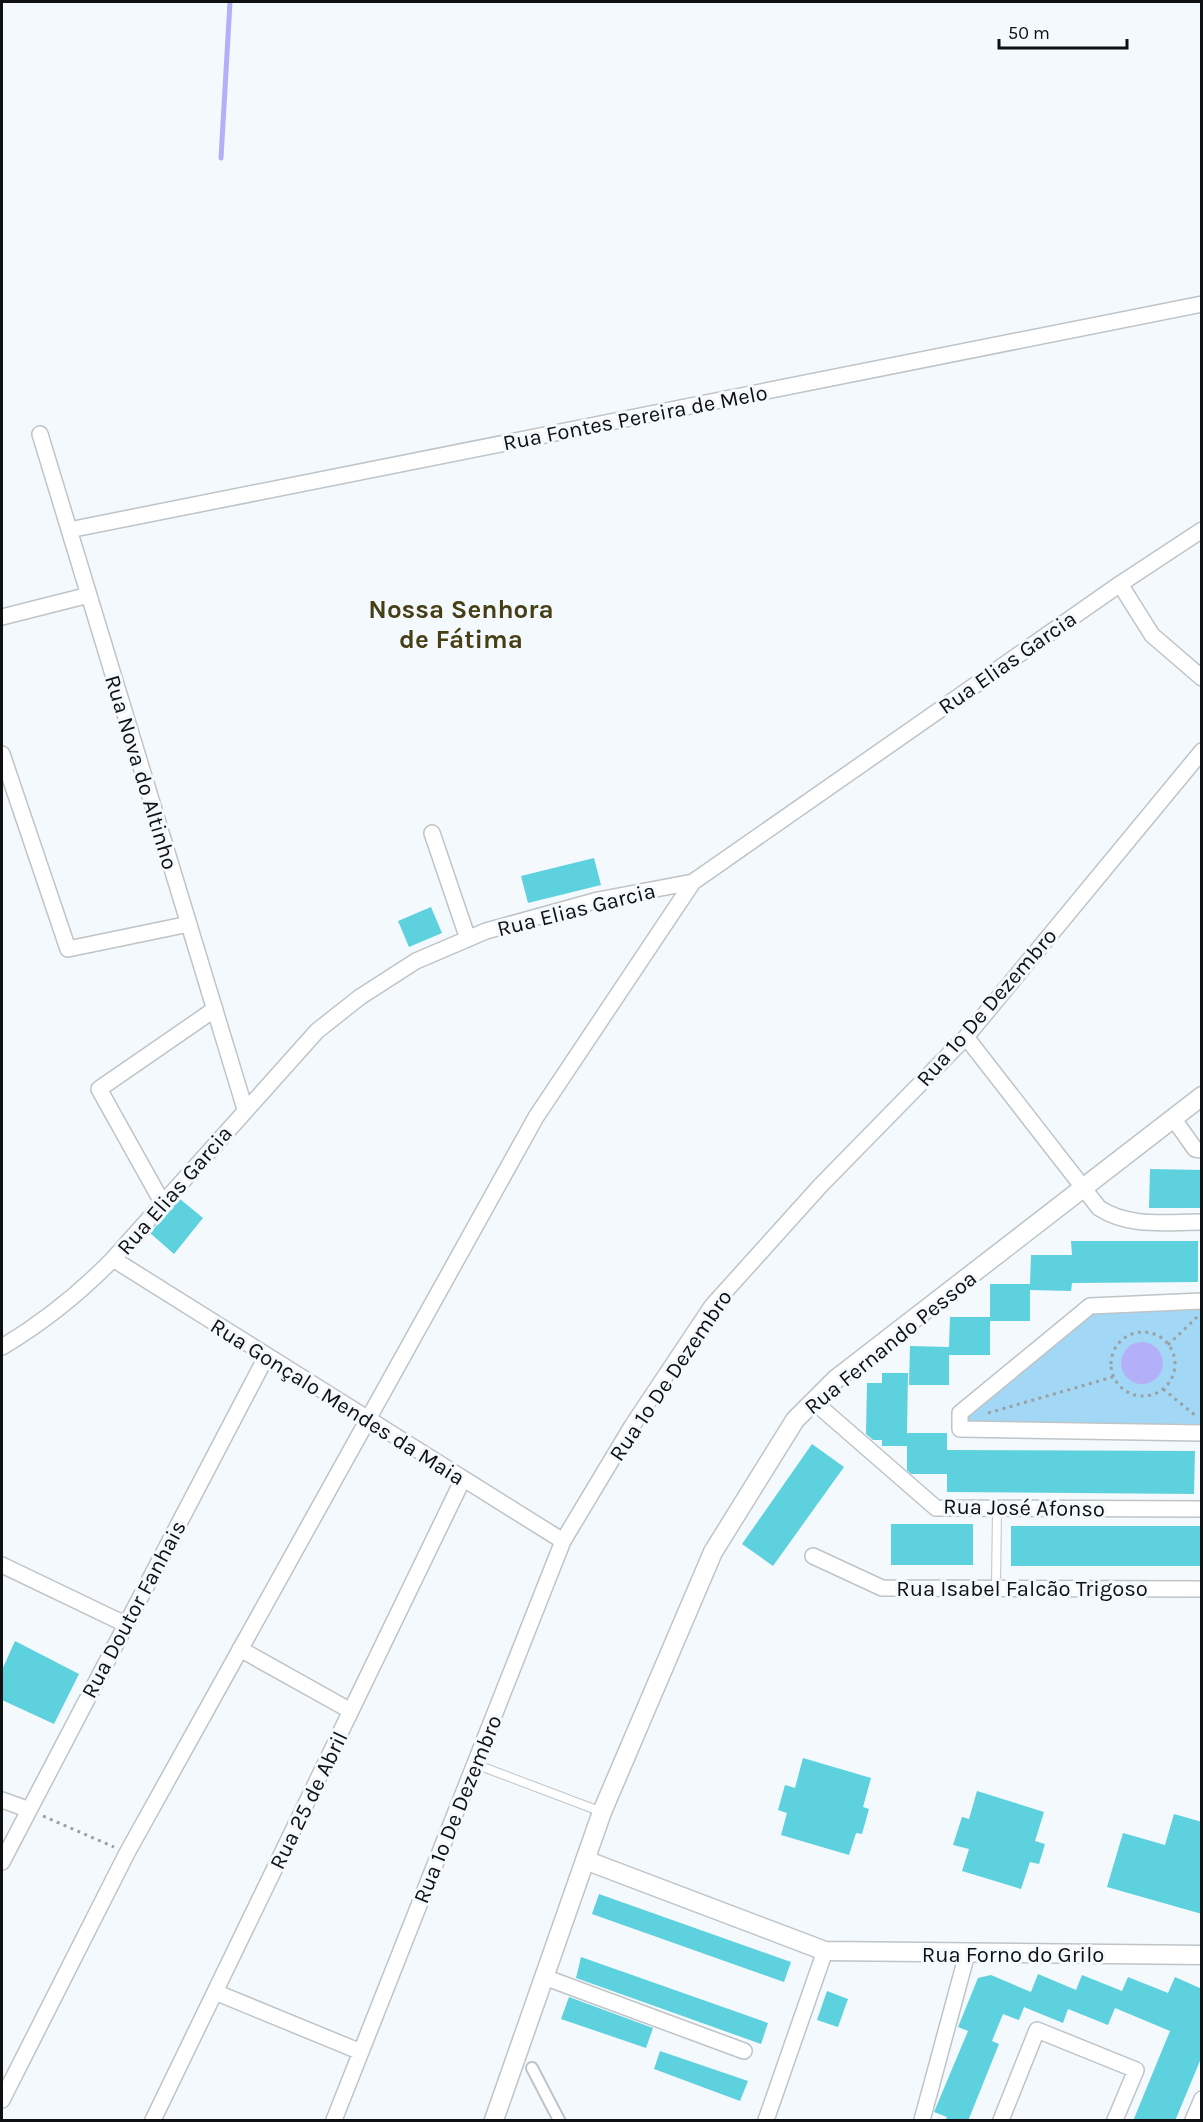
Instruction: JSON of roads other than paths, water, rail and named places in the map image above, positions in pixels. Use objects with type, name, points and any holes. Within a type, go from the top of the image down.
[{"type":"street","name":"Rua Fontes Pereira de Melo","points":[[69,530],[1202,304]]},
{"type":"street","name":"Rua Nova do Altinho","points":[[40,434],[244,1109]]},
{"type":"street","name":"Rua Elias Garcia","points":[[2,1347],[50,1318],[78,1295],[317,1031],[360,997],[416,961],[468,939],[598,900],[693,882],[1120,584],[1202,530]]},
{"type":"street","points":[[1120,584],[1152,635],[1202,678]]},
{"type":"street","points":[[2,617],[89,595]]},
{"type":"street","name":"Rua 1º De Dezembro","points":[[334,2121],[563,1541],[632,1426],[712,1306],[821,1185],[966,1037],[1202,751]]},
{"type":"street","points":[[2,754],[6,788],[68,949],[189,924]]},
{"type":"street","points":[[432,833],[468,939]]},
{"type":"street","points":[[2,2100],[127,1853],[536,1117],[693,882]]},
{"type":"street","points":[[162,1202],[99,1089],[215,1009]]},
{"type":"street","points":[[966,1037],[1099,1209],[1114,1218],[1134,1223],[1202,1222]]},
{"type":"street","name":"Rua Fernando Pessoa","points":[[494,2121],[602,1812],[713,1552],[789,1429],[836,1379],[1202,1096]]},
{"type":"street","points":[[1173,1118],[1195,1149],[1202,1150]]},
{"type":"street","name":"Rua Gonçalo Mendes da Maia","points":[[113,1259],[563,1541]]},
{"type":"street","points":[[1202,1301],[1090,1306],[960,1413],[960,1429],[1202,1433]]},
{"type":"street","name":"Rua Doutor Fanhais","points":[[2,1863],[27,1809],[266,1357]]},
{"type":"street","name":"Rua José Afonso","points":[[813,1401],[936,1508],[1202,1509]]},
{"type":"street","name":"Rua 25 de Abril","points":[[153,2121],[463,1479]]},
{"type":"street","name":"Rua Isabel Falcão Trigoso","points":[[813,1556],[882,1588],[1202,1589]]},
{"type":"street","points":[[2,1565],[125,1624]]},
{"type":"street","points":[[240,1649],[351,1710]]},
{"type":"street","points":[[2,1800],[27,1809]]},
{"type":"street","points":[[585,1860],[825,1952],[766,2121]]},
{"type":"street","name":"Rua Forno do Grilo","points":[[825,1952],[1202,1955]]},
{"type":"street","points":[[922,2121],[967,1954]]},
{"type":"street","points":[[544,1977],[744,2050]]},
{"type":"street","points":[[215,1992],[361,2052]]},
{"type":"street","points":[[1000,2121],[1037,2030],[1136,2070],[1115,2121]]},
{"type":"street","points":[[532,2068],[559,2121]]},
{"type":"street","points":[[1193,2121],[1202,2099]]},
{"type":"lane","points":[[996,1588],[997,1507]]},
{"type":"lane","points":[[475,1764],[602,1812]]},
{"type":"waterway","points":[[221,158],[230,2]]},
{"type":"district","name":"Nossa Senhora de Fátima","points":[[461,624]]}]
